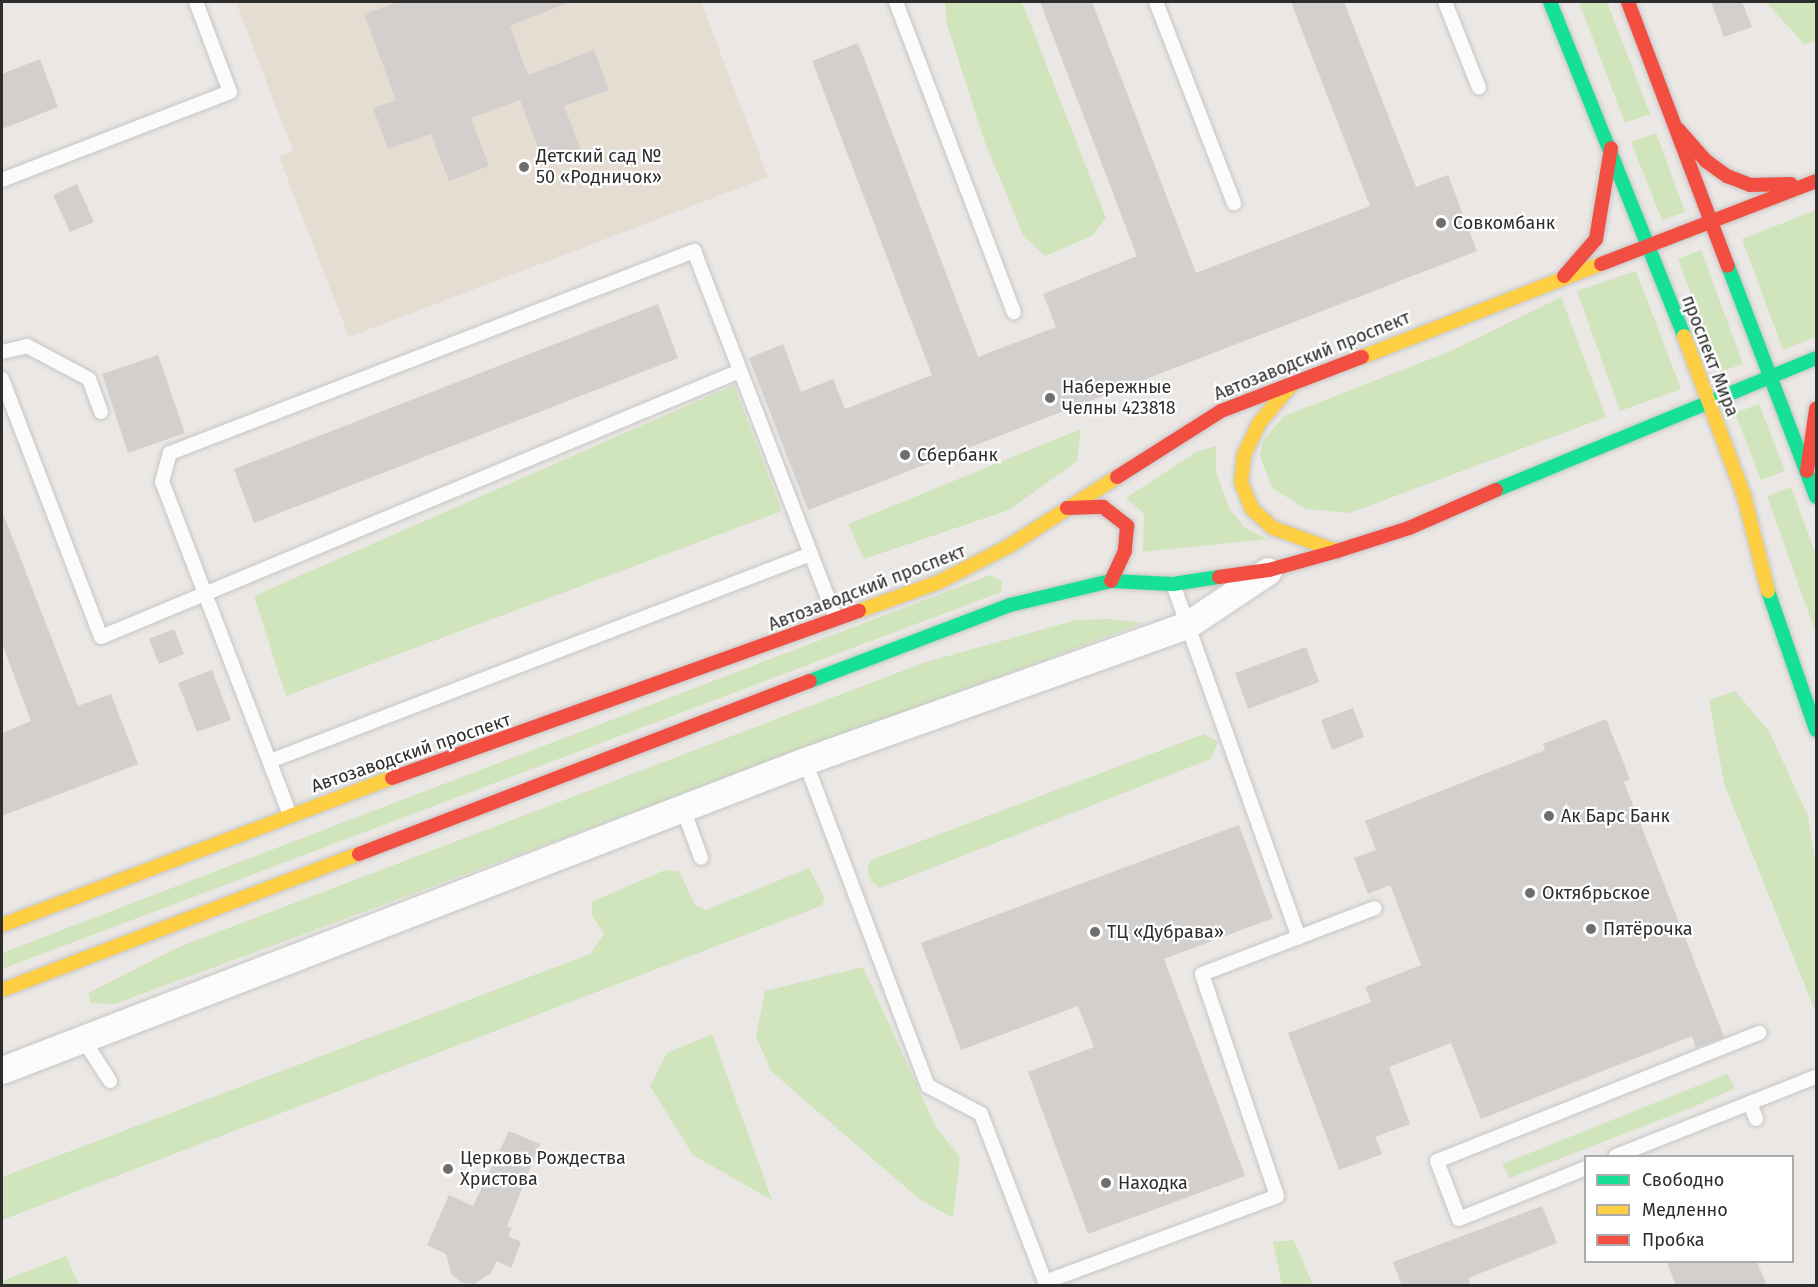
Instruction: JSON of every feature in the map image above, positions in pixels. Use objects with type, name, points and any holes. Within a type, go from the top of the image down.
[{"type":"street","name":"проспект Мира","points":[[1550,2],[1650,246],[1744,496],[1776,624],[1816,729]]},
{"type":"street","points":[[1628,2],[1816,497]]},
{"type":"street","points":[[1674,124],[1706,161],[1750,185],[1816,181]]},
{"type":"street","points":[[1562,278],[1580,263],[1596,239],[1611,148]]},
{"type":"street","name":"Автозаводский проспект","points":[[2,925],[290,815],[837,621],[971,568],[1221,411],[1297,378],[1650,246],[1816,181]]},
{"type":"street","points":[[2,990],[1010,605],[1111,581],[1173,584],[1269,570],[1337,551],[1409,528],[1816,357]]},
{"type":"street","points":[[1297,378],[1260,423],[1244,455],[1241,482],[1252,509],[1273,528],[1337,551]]},
{"type":"street","points":[[1806,471],[1816,409]]},
{"type":"street","points":[[1067,508],[1103,507],[1127,526],[1125,551],[1111,581]]},
{"type":"street","points":[[2,1070],[805,761],[1187,625],[1269,570]]},
{"type":"lane","points":[[2,180],[230,92],[196,2]]},
{"type":"lane","points":[[896,2],[1014,312]]},
{"type":"lane","points":[[1156,2],[1234,203]]},
{"type":"lane","points":[[1445,2],[1479,88]]},
{"type":"lane","points":[[290,815],[162,482],[170,453],[694,251],[837,621]]},
{"type":"lane","points":[[2,352],[27,346],[89,379],[101,412]]},
{"type":"lane","points":[[2,379],[101,637],[206,597],[740,371]]},
{"type":"lane","points":[[270,761],[811,554]]},
{"type":"lane","points":[[1173,584],[1299,937]]},
{"type":"lane","points":[[805,761],[928,1086],[981,1114],[1045,1282],[1277,1196],[1202,974],[1375,909]]},
{"type":"lane","points":[[683,809],[701,858]]},
{"type":"lane","points":[[1584,1169],[1459,1219],[1437,1161],[1759,1033]]},
{"type":"lane","points":[[83,1038],[110,1082]]},
{"type":"lane","points":[[1619,1155],[1816,1077]]},
{"type":"lane","points":[[1750,1103],[1756,1119]]},
{"type":"shaded area","name":"Детский сад № 50 «Родничок»","points":[[236,2],[701,2],[768,177],[349,337],[279,157],[293,151]]},
{"type":"green space","points":[[945,2],[1022,2],[1106,218],[1093,235],[1045,256],[1023,235],[984,140],[947,24]]},
{"type":"green space","points":[[1579,2],[1607,2],[1650,114],[1625,123]]},
{"type":"green space","points":[[1766,2],[1816,2],[1816,40],[1805,45]]},
{"type":"green space","points":[[1656,133],[1685,212],[1662,220],[1631,142]]},
{"type":"green space","points":[[1816,210],[1816,337],[1783,350],[1742,239]]},
{"type":"green space","points":[[1701,250],[1743,364],[1720,372],[1678,259]]},
{"type":"green space","points":[[1636,271],[1681,389],[1620,411],[1577,291]]},
{"type":"green space","points":[[1561,297],[1606,417],[1350,513],[1306,509],[1272,488],[1260,456],[1263,441],[1284,416],[1451,351]]},
{"type":"green space","points":[[734,385],[782,511],[286,696],[254,596]]},
{"type":"green space","points":[[1759,404],[1785,471],[1761,480],[1735,413]]},
{"type":"green space","points":[[1081,429],[1077,461],[1009,510],[864,559],[848,524]]},
{"type":"green space","points":[[1216,446],[1216,471],[1229,508],[1244,527],[1267,539],[1143,552],[1144,514],[1126,498],[1196,452]]},
{"type":"green space","points":[[1791,487],[1816,555],[1816,634],[1767,496]]},
{"type":"green space","points":[[990,575],[1003,582],[1001,592],[2,969],[2,953]]},
{"type":"green space","points":[[1111,619],[1144,623],[115,1004],[91,1003],[88,993],[179,947],[923,663],[1076,620]]},
{"type":"green space","points":[[1735,691],[1769,731],[1808,816],[1816,868],[1816,1013],[1724,783],[1709,700]]},
{"type":"green space","points":[[1204,734],[1218,742],[1211,759],[880,888],[871,881],[867,869],[871,860]]},
{"type":"green space","points":[[809,868],[825,899],[821,906],[2,1220],[2,1177],[590,954],[604,934],[591,914],[593,901],[665,870],[679,871],[695,905],[706,910]]},
{"type":"green space","points":[[863,967],[936,1127],[960,1157],[953,1218],[919,1199],[771,1071],[756,1036],[765,991]]},
{"type":"green space","points":[[712,1034],[772,1200],[693,1155],[650,1086],[667,1053]]},
{"type":"green space","points":[[1727,1074],[1735,1088],[1696,1106],[1510,1178],[1502,1164]]},
{"type":"green space","points":[[1294,1240],[1313,1285],[1282,1285],[1273,1242]]},
{"type":"green space","points":[[66,1256],[79,1285],[2,1285],[2,1281]]},
{"type":"building","points":[[398,2],[570,2],[510,26],[528,75],[594,50],[609,90],[564,106],[581,150],[544,164],[520,100],[471,118],[489,166],[449,181],[431,134],[388,149],[373,108],[396,100],[364,14]]},
{"type":"building","points":[[1040,2],[1092,2],[1196,273],[1370,206],[1291,2],[1344,2],[1416,187],[1448,175],[1477,251],[808,510],[749,358],[783,344],[801,392],[833,379],[845,409],[932,375],[812,61],[858,43],[978,357],[1056,327],[1043,294],[1137,256]]},
{"type":"building","points":[[1711,2],[1742,2],[1752,27],[1724,37]]},
{"type":"building","points":[[40,59],[58,107],[2,129],[2,74]]},
{"type":"building","points":[[77,184],[94,222],[70,232],[53,195]]},
{"type":"building","points":[[658,304],[678,358],[254,523],[234,469]]},
{"type":"building","points":[[158,355],[185,433],[128,453],[102,374]]},
{"type":"building","points":[[2,511],[78,706],[111,694],[138,764],[2,816],[2,733],[31,721],[2,643]]},
{"type":"building","points":[[174,629],[184,654],[159,664],[149,639]]},
{"type":"building","points":[[1306,647],[1319,682],[1248,709],[1235,673]]},
{"type":"building","points":[[212,670],[231,720],[197,732],[178,683]]},
{"type":"building","points":[[1353,708],[1364,737],[1332,750],[1321,720]]},
{"type":"building","name":"Октябрьское","points":[[1606,719],[1630,779],[1624,782],[1724,1037],[1696,1048],[1692,1036],[1481,1119],[1451,1043],[1389,1067],[1410,1124],[1375,1137],[1382,1154],[1339,1170],[1288,1033],[1371,1002],[1365,987],[1421,965],[1390,885],[1368,894],[1354,858],[1376,850],[1365,821],[1545,750],[1543,744]]},
{"type":"building","points":[[1239,825],[1273,918],[1164,959],[1245,1176],[1088,1234],[1028,1072],[1094,1047],[1078,1006],[961,1050],[921,943]]},
{"type":"building","points":[[509,1131],[540,1144],[507,1226],[512,1228],[508,1236],[521,1242],[511,1268],[497,1261],[491,1273],[474,1284],[462,1283],[451,1274],[446,1254],[427,1245],[449,1195],[473,1206]]},
{"type":"building","points":[[1542,1206],[1557,1243],[1468,1278],[1471,1286],[1402,1286],[1393,1262]]},
{"type":"building","points":[[1667,1263],[1757,1263],[1767,1286],[1676,1286]]},
{"type":"traffic: fast","points":[[1550,2],[1684,336]]},
{"type":"traffic: fast","points":[[1728,266],[1816,497]]},
{"type":"traffic: fast","points":[[1496,490],[1816,358]]},
{"type":"traffic: fast","points":[[810,681],[1010,605],[1111,581],[1173,584],[1219,577]]},
{"type":"traffic: fast","points":[[1768,591],[1816,730]]},
{"type":"traffic: slow","points":[[1362,357],[1601,264]]},
{"type":"traffic: slow","points":[[1684,336],[1744,496],[1768,591]]},
{"type":"traffic: slow","points":[[1292,384],[1259,423],[1244,455],[1241,482],[1252,509],[1273,528],[1337,551]]},
{"type":"traffic: slow","points":[[859,611],[939,582],[1009,546],[1117,477]]},
{"type":"traffic: slow","points":[[2,925],[392,778]]},
{"type":"traffic: slow","points":[[2,990],[359,854]]},
{"type":"traffic: jam","points":[[1628,2],[1728,266]]},
{"type":"traffic: jam","points":[[1678,129],[1706,161],[1727,176],[1750,185],[1791,184]]},
{"type":"traffic: jam","points":[[1564,276],[1596,239],[1611,148]]},
{"type":"traffic: jam","points":[[1601,264],[1816,181]]},
{"type":"traffic: jam","points":[[1117,477],[1221,411],[1362,357]]},
{"type":"traffic: jam","points":[[1807,471],[1816,409]]},
{"type":"traffic: jam","points":[[1219,577],[1269,570],[1337,551],[1409,528],[1496,490]]},
{"type":"traffic: jam","points":[[1067,508],[1103,507],[1127,526],[1125,551],[1111,581]]},
{"type":"traffic: jam","points":[[392,778],[859,611]]},
{"type":"traffic: jam","points":[[359,854],[810,681]]},
{"type":"place","name":"Детский сад № 50 «Родничок»","points":[[524,167]]},
{"type":"place","name":"Совкомбанк","points":[[1441,223]]},
{"type":"place","name":"Набережные Челны 423818","points":[[1050,398]]},
{"type":"place","name":"Сбербанк","points":[[905,455]]},
{"type":"place","name":"Ак Барс Банк","points":[[1549,816]]},
{"type":"place","name":"Октябрьское","points":[[1530,893]]},
{"type":"place","name":"Пятёрочка","points":[[1591,929]]},
{"type":"place","name":"ТЦ «Дубрава»","points":[[1095,932]]},
{"type":"place","name":"Церковь Рождества Христова","points":[[448,1169]]},
{"type":"place","name":"Находка","points":[[1106,1183]]}]
